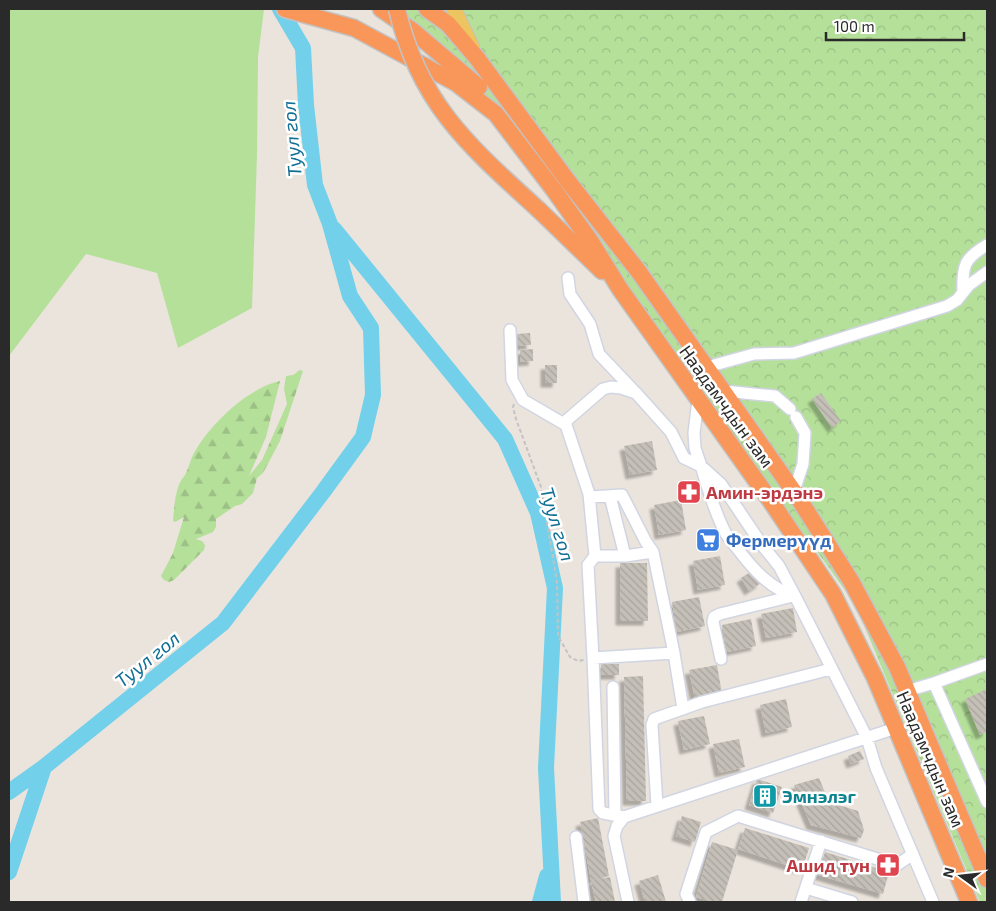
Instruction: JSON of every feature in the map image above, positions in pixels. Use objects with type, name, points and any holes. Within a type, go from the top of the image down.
[{"type":"highway","name":"Наадамчдын зам","points":[[285,9],[342,23],[354,28],[456,82],[496,114],[591,242],[620,289],[770,500],[833,594],[871,670],[969,902]]},
{"type":"highway","points":[[381,9],[424,40],[488,96],[501,110],[554,190]]},
{"type":"highway","points":[[397,9],[408,48],[427,89],[441,111],[481,157],[539,210],[620,289]]},
{"type":"highway","name":"Наадамчдын зам","points":[[427,9],[448,24],[477,58],[567,180],[639,272],[724,390],[794,492],[851,581],[897,667],[987,879]]},
{"type":"main road","points":[[454,9],[477,58]]},
{"type":"street","points":[[963,291],[962,275],[965,265],[972,254],[987,245]]},
{"type":"street","points":[[707,367],[754,354],[794,354],[948,306],[957,300],[969,285],[987,272]]},
{"type":"street","points":[[568,278],[570,294],[590,324],[599,354],[671,432],[684,458],[701,466],[721,484],[762,545],[779,566],[867,738],[876,768],[933,902]]},
{"type":"street","points":[[510,330],[512,380],[522,400],[566,425]]},
{"type":"street","points":[[636,393],[620,388],[611,387],[603,389],[567,420],[566,425],[590,497],[595,556],[588,565],[597,801],[599,809],[603,813],[620,816],[657,806],[896,728]]},
{"type":"street","points":[[724,390],[774,396],[793,413],[805,433],[803,464],[794,492]]},
{"type":"street","points":[[698,400],[694,433],[695,448],[726,534],[752,568],[777,589],[795,596]]},
{"type":"street","points":[[610,496],[625,556]]},
{"type":"street","points":[[590,497],[622,496],[653,552],[674,653],[683,709]]},
{"type":"street","points":[[595,556],[625,556],[653,552]]},
{"type":"street","points":[[721,659],[713,622],[714,617],[795,596]]},
{"type":"street","points":[[593,658],[674,653]]},
{"type":"street","points":[[907,691],[987,664]]},
{"type":"street","points":[[657,806],[652,725],[654,719],[763,686],[831,669]]},
{"type":"street","points":[[934,683],[987,802]]},
{"type":"street","points":[[613,687],[620,816],[614,836],[628,902]]},
{"type":"street","points":[[690,902],[686,894],[706,832],[738,816],[897,865],[912,854]]},
{"type":"street","points":[[576,837],[584,902]]},
{"type":"street","points":[[801,902],[821,841]]},
{"type":"street","points":[[806,888],[852,902]]},
{"type":"path","points":[[519,392],[513,407],[541,487],[557,582],[558,636],[570,657],[578,662],[593,658]]},
{"type":"green space","points":[[9,9],[264,9],[258,57],[252,308],[178,348],[157,273],[86,254],[9,356]]},
{"type":"green space","points":[[391,9],[987,9],[987,902],[980,902],[855,604],[443,36]]},
{"type":"green space","points":[[392,9],[420,9],[491,91]]},
{"type":"green space","points":[[300,370],[303,371],[280,441],[263,473],[257,478],[253,493],[242,504],[235,506],[216,519],[216,527],[213,532],[196,539],[202,541],[205,545],[204,550],[174,580],[169,582],[164,580],[161,576],[173,553],[184,517],[175,522],[173,521],[178,488],[200,444],[218,421],[242,400],[267,385],[280,381],[266,437],[249,476],[262,460],[287,404],[284,389],[286,376],[293,375]]},
{"type":"building","points":[[530,333],[531,345],[518,346],[517,334]]},
{"type":"building","points":[[533,349],[533,361],[520,362],[520,350]]},
{"type":"building","points":[[545,365],[557,365],[557,383],[545,383]]},
{"type":"building","points":[[821,393],[841,421],[832,428],[812,399]]},
{"type":"building","points":[[652,441],[657,470],[630,475],[624,446]]},
{"type":"building","points":[[681,500],[686,530],[659,535],[654,505]]},
{"type":"building","points":[[720,556],[725,585],[698,590],[693,561]]},
{"type":"building","points":[[620,563],[647,563],[648,621],[620,621]]},
{"type":"building","points":[[752,571],[761,583],[749,591],[741,578]]},
{"type":"building","points":[[699,597],[705,626],[677,632],[672,602]]},
{"type":"building","points":[[793,608],[797,632],[766,638],[761,614]]},
{"type":"building","points":[[751,619],[756,646],[727,652],[722,625]]},
{"type":"building","points":[[601,664],[619,664],[619,675],[601,675]]},
{"type":"building","points":[[717,665],[722,694],[695,699],[689,670]]},
{"type":"building","points":[[643,676],[646,801],[627,801],[624,677]]},
{"type":"building","points":[[987,689],[987,732],[980,735],[965,699]]},
{"type":"building","points":[[786,699],[792,727],[766,733],[760,705]]},
{"type":"building","points":[[704,716],[710,744],[684,750],[678,721]]},
{"type":"building","points":[[739,739],[745,767],[719,773],[713,744]]},
{"type":"building","points":[[860,751],[864,759],[851,764],[848,756]]},
{"type":"building","points":[[819,778],[829,802],[858,811],[864,830],[861,838],[811,825],[794,785]]},
{"type":"building","name":"Эмнэлэг","points":[[757,779],[782,787],[773,813],[749,805]]},
{"type":"building","points":[[682,816],[701,822],[695,842],[676,836]]},
{"type":"building","points":[[598,818],[609,876],[591,880],[580,822]]},
{"type":"building","points":[[745,828],[809,848],[802,870],[738,849]]},
{"type":"building","points":[[712,842],[738,850],[722,902],[714,902],[696,897]]},
{"type":"building","points":[[825,852],[889,872],[883,894],[818,875]]},
{"type":"building","points":[[658,875],[666,902],[645,902],[639,881]]},
{"type":"building","points":[[610,877],[615,902],[596,902],[591,881]]},
{"type":"waterway","name":"Туул гол","points":[[9,792],[44,767],[223,623],[363,437],[373,395],[371,328],[350,296],[330,224],[315,185],[306,105],[303,48],[280,9]]},
{"type":"waterway","name":"Туул гол","points":[[334,229],[505,439],[538,513],[555,588],[546,768],[553,902]]},
{"type":"waterway","name":"Туул гол","points":[[9,872],[44,767]]},
{"type":"waterway","points":[[540,902],[547,876]]},
{"type":"place","name":"Амин-эрдэнэ","points":[[689,492]]},
{"type":"place","name":"Фермерүүд","points":[[708,540]]},
{"type":"place","name":"Эмнэлэг","points":[[765,796]]},
{"type":"place","name":"Ашид тун","points":[[888,865]]}]
